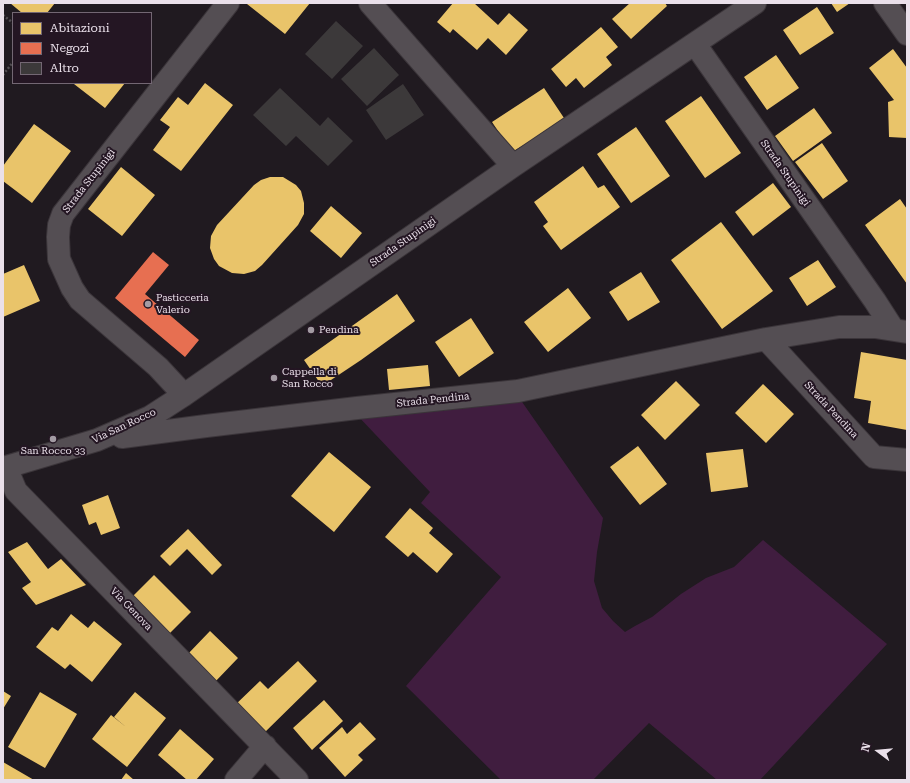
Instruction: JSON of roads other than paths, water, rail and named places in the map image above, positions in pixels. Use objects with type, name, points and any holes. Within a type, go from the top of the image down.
[{"type":"street","name":"Strada Stupinigi","points":[[184,395],[158,368],[80,300],[72,288],[59,259],[59,225],[63,214],[228,3]]},
{"type":"street","points":[[370,3],[513,166]]},
{"type":"street","name":"Strada Stupinigi","points":[[274,332],[513,166],[755,3]]},
{"type":"street","points":[[885,3],[907,34]]},
{"type":"street","name":"Strada Stupinigi","points":[[695,44],[875,301]]},
{"type":"street","name":"Strada Pendina","points":[[875,301],[900,331]]},
{"type":"street","name":"Strada Pendina","points":[[97,440],[309,414],[518,391],[766,339],[839,328],[875,327],[900,331]]},
{"type":"street","name":"Via San Rocco","points":[[5,468],[97,440],[150,417],[274,332]]},
{"type":"street","name":"Strada Pendina","points":[[766,339],[874,457],[907,460]]},
{"type":"street","name":"Via Genova","points":[[5,468],[16,491],[297,780]]},
{"type":"street","points":[[236,780],[265,746]]},
{"type":"place","name":"Pasticceria Valerio","points":[[148,304]]},
{"type":"place","name":"Pendina","points":[[311,330]]},
{"type":"place","name":"Cappella di San Rocco","points":[[274,378]]},
{"type":"place","name":"San Rocco 33","points":[[53,439]]}]
